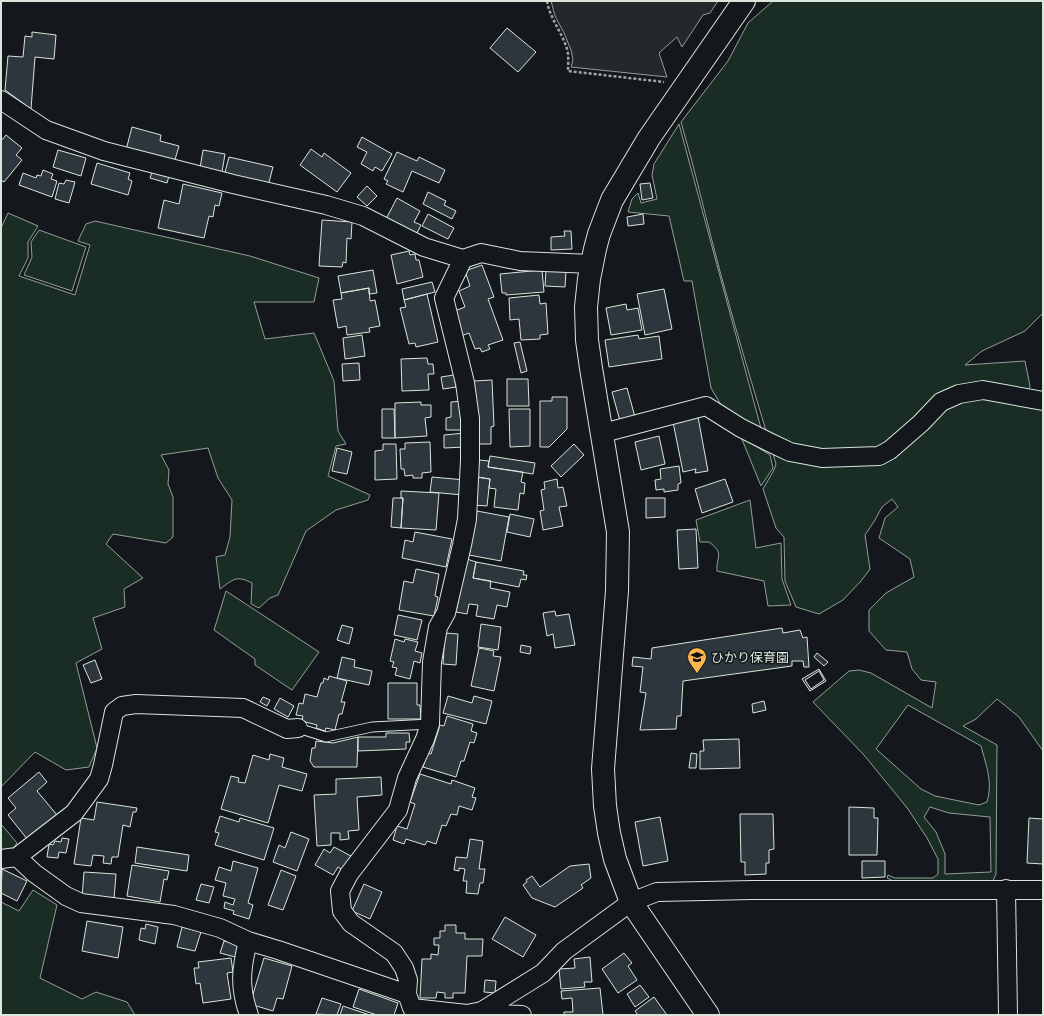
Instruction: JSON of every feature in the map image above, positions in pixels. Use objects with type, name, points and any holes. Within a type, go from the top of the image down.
[{"type":"street","points":[[708,1015],[631,902],[615,859],[609,833],[604,794],[603,769],[617,591],[618,532],[587,340],[586,307],[592,264],[605,217],[612,200],[649,138],[744,1]]},
{"type":"street","points":[[1,100],[46,130],[104,151],[233,184],[326,205],[363,216],[424,247],[463,259],[481,253],[520,261],[592,264]]},
{"type":"street","points":[[408,1006],[408,980],[404,968],[394,953],[351,923],[342,911],[340,891],[348,874],[398,810],[407,778],[425,739],[430,724],[432,662],[438,627],[446,613],[462,545],[466,518],[470,460],[470,419],[465,383],[444,298],[463,259]]},
{"type":"street","points":[[603,433],[706,406],[741,428],[790,452],[822,458],[879,456],[890,450],[921,423],[941,402],[959,394],[983,390],[1043,401]]},
{"type":"street","points":[[298,728],[287,730],[243,708],[136,704],[122,706],[114,712],[104,765],[99,779],[74,813],[9,858],[66,896],[81,903],[174,915],[220,928],[248,941],[278,950],[408,1006],[467,1014],[482,1011],[543,973],[564,951],[631,902],[657,892],[752,890],[1043,890]]},
{"type":"street","points":[[1006,889],[1008,1015]]},
{"type":"street","points":[[248,941],[242,962],[242,986],[249,1015]]},
{"type":"street","points":[[482,1011],[498,1014],[522,1015]]},
{"type":"lane","points":[[298,728],[326,737],[372,727],[430,724]]},
{"type":"path","points":[[548,1],[549,12],[566,48],[568,71],[668,82]]},
{"type":"green space","points":[[773,1],[1043,1],[1043,313],[1025,331],[982,351],[965,365],[1025,361],[1030,386],[1026,406],[1043,407],[1043,751],[1019,717],[997,699],[976,719],[963,726],[997,745],[996,874],[991,883],[893,881],[887,878],[888,875],[895,878],[933,878],[938,874],[938,859],[927,838],[908,809],[864,755],[813,702],[849,671],[859,670],[871,673],[932,708],[936,682],[921,680],[912,669],[907,652],[886,650],[869,631],[869,610],[886,593],[914,577],[910,559],[879,538],[885,518],[898,507],[892,499],[882,507],[865,535],[870,569],[843,600],[819,614],[796,607],[785,581],[784,537],[776,528],[763,489],[776,464],[727,299],[681,122],[728,61],[748,23]],"holes":[[[908,705],[981,746],[989,781],[989,795],[987,802],[979,805],[935,796],[921,789],[876,749]],[[930,807],[949,813],[990,817],[991,872],[945,874],[945,854],[936,832],[924,817]]]},
{"type":"green space","points":[[679,124],[762,432],[724,410],[711,388],[692,281],[684,281],[669,216],[628,212],[632,199],[638,193],[641,203],[657,199],[652,175],[654,164]]},
{"type":"green space","points":[[8,213],[38,226],[28,242],[28,258],[19,276],[75,295],[90,245],[78,241],[86,224],[95,221],[250,256],[319,278],[314,302],[254,302],[265,339],[314,333],[334,381],[338,431],[346,444],[336,446],[328,476],[370,495],[368,500],[336,510],[306,531],[278,595],[270,598],[259,608],[251,604],[252,583],[242,579],[235,579],[220,589],[216,557],[225,555],[230,537],[232,500],[218,478],[208,448],[161,455],[169,470],[168,484],[173,497],[173,537],[166,543],[113,534],[106,544],[143,578],[124,589],[125,607],[93,618],[102,649],[76,663],[97,748],[89,767],[66,770],[35,752],[1,787],[1,228]]},
{"type":"green space","points":[[39,230],[86,247],[72,291],[24,275],[32,257],[31,242]]},
{"type":"green space","points":[[741,437],[770,455],[773,468],[761,486]]},
{"type":"green space","points":[[750,500],[756,548],[781,543],[782,579],[791,605],[768,606],[764,581],[717,571],[719,555],[717,549],[709,542],[700,542],[696,520]]},
{"type":"green space","points":[[226,591],[319,652],[292,690],[255,665],[255,659],[214,630]]},
{"type":"green space","points":[[1,824],[17,843],[1,866]]},
{"type":"green space","points":[[33,890],[57,905],[40,978],[82,999],[96,992],[127,1002],[135,1015],[1,1015],[1,902],[19,911]]},
{"type":"shaded area","points":[[551,1],[718,1],[710,13],[703,15],[682,47],[677,37],[659,53],[667,77],[571,67],[573,60],[571,50],[555,16]]},
{"type":"building","points":[[507,28],[536,52],[518,72],[490,48]]},
{"type":"building","points":[[32,32],[56,35],[54,59],[35,57],[31,109],[5,90],[8,56],[23,57],[25,36],[32,37]]},
{"type":"building","points":[[132,127],[161,135],[160,141],[179,146],[174,163],[126,150]]},
{"type":"building","points":[[6,135],[22,148],[16,155],[22,160],[4,182],[1,180],[1,141]]},
{"type":"building","points":[[362,137],[392,154],[382,171],[375,167],[373,171],[361,164],[367,152],[357,147]]},
{"type":"building","points":[[311,149],[322,157],[324,153],[351,173],[337,192],[300,165]]},
{"type":"building","points":[[58,150],[86,158],[81,176],[53,167]]},
{"type":"building","points":[[203,150],[225,154],[222,172],[200,168]]},
{"type":"building","points":[[397,152],[417,161],[419,157],[445,170],[439,183],[412,171],[403,192],[386,184],[388,181],[384,179]]},
{"type":"building","points":[[229,157],[273,167],[268,186],[224,176]]},
{"type":"building","points":[[97,163],[130,173],[128,179],[132,181],[128,195],[91,184]]},
{"type":"building","points":[[43,170],[53,174],[51,179],[57,181],[52,197],[19,185],[23,173],[36,178],[37,175],[41,176]]},
{"type":"building","points":[[152,172],[169,176],[167,183],[150,178]]},
{"type":"building","points":[[66,180],[75,182],[69,203],[55,199],[59,183],[64,184]]},
{"type":"building","points":[[650,183],[653,198],[642,200],[640,184]]},
{"type":"building","points":[[183,184],[222,193],[219,206],[215,205],[213,217],[209,216],[204,238],[158,228],[164,200],[179,204]]},
{"type":"building","points":[[367,186],[377,196],[367,206],[357,197]]},
{"type":"building","points":[[428,192],[446,201],[444,205],[456,211],[452,219],[423,204]]},
{"type":"building","points":[[397,198],[420,211],[414,222],[421,225],[416,235],[386,219]]},
{"type":"building","points":[[428,214],[454,228],[448,239],[422,226]]},
{"type":"building","points":[[643,214],[644,224],[628,226],[627,217]]},
{"type":"building","points":[[322,220],[352,222],[351,239],[347,238],[346,263],[343,262],[342,267],[319,266]]},
{"type":"building","points":[[564,231],[571,231],[572,249],[551,250],[551,237],[565,236]]},
{"type":"building","points":[[409,251],[410,255],[415,254],[416,260],[419,260],[423,277],[397,284],[391,255]]},
{"type":"building","points":[[482,265],[494,297],[488,299],[503,340],[488,345],[490,349],[482,352],[480,348],[475,349],[469,333],[461,336],[452,312],[465,307],[459,291],[470,286],[465,271]]},
{"type":"building","points":[[373,270],[377,293],[369,294],[369,288],[341,293],[338,276]]},
{"type":"building","points":[[542,270],[544,292],[506,295],[506,293],[502,293],[500,274]]},
{"type":"building","points":[[546,270],[566,271],[565,287],[545,286]]},
{"type":"building","points":[[432,282],[435,292],[404,300],[402,289]]},
{"type":"building","points":[[369,288],[370,301],[375,300],[380,326],[369,328],[370,332],[347,335],[346,326],[338,328],[333,300],[342,299],[341,293]]},
{"type":"building","points":[[664,289],[672,329],[645,335],[637,294]]},
{"type":"building","points":[[427,294],[438,342],[416,347],[415,343],[409,344],[400,308],[406,307],[404,300]]},
{"type":"building","points":[[539,295],[540,304],[546,303],[548,334],[540,335],[540,339],[521,340],[519,319],[510,320],[509,298]]},
{"type":"building","points":[[626,304],[627,310],[638,308],[642,330],[611,335],[606,308]]},
{"type":"building","points":[[362,335],[365,356],[345,359],[343,338]]},
{"type":"building","points":[[638,335],[639,339],[659,336],[662,359],[609,367],[605,340]]},
{"type":"building","points":[[520,342],[527,371],[521,373],[514,343]]},
{"type":"building","points":[[427,358],[428,364],[433,364],[434,374],[428,374],[429,390],[402,391],[401,359]]},
{"type":"building","points":[[359,363],[360,380],[343,381],[342,364]]},
{"type":"building","points":[[454,375],[456,387],[443,389],[441,377]]},
{"type":"building","points":[[507,379],[528,379],[529,406],[507,406]]},
{"type":"building","points":[[492,380],[494,426],[491,427],[491,444],[477,444],[474,381]]},
{"type":"building","points":[[627,388],[635,417],[620,421],[612,392]]},
{"type":"building","points":[[552,397],[567,397],[567,429],[549,447],[540,447],[540,401],[552,401]]},
{"type":"building","points":[[463,401],[466,430],[446,430],[446,418],[451,417],[451,402]]},
{"type":"building","points":[[421,402],[421,405],[431,405],[431,417],[425,418],[427,436],[395,438],[395,403]]},
{"type":"building","points":[[382,409],[394,409],[395,438],[382,438]]},
{"type":"building","points":[[509,409],[530,409],[530,446],[510,447]]},
{"type":"building","points":[[698,417],[708,471],[695,473],[696,469],[683,472],[673,422]]},
{"type":"building","points":[[465,433],[466,447],[444,448],[444,435]]},
{"type":"building","points":[[659,436],[665,464],[641,470],[635,442]]},
{"type":"building","points":[[430,442],[431,472],[422,473],[422,478],[413,478],[413,475],[405,476],[404,469],[401,469],[400,449],[405,449],[405,443]]},
{"type":"building","points":[[383,444],[396,444],[397,479],[375,480],[375,451],[383,450]]},
{"type":"building","points":[[574,444],[584,455],[561,477],[551,466]]},
{"type":"building","points":[[337,448],[352,452],[347,474],[332,471]]},
{"type":"building","points":[[490,456],[535,463],[533,474],[488,467]]},
{"type":"building","points":[[479,460],[489,461],[488,467],[523,472],[521,482],[525,483],[524,494],[520,493],[518,510],[494,507],[496,489],[489,488],[490,479],[477,477]]},
{"type":"building","points":[[679,466],[681,483],[678,484],[678,490],[664,492],[664,489],[656,490],[655,480],[661,479],[660,469]]},
{"type":"building","points":[[432,477],[465,480],[463,495],[430,492]]},
{"type":"building","points":[[477,477],[490,479],[487,506],[474,505]]},
{"type":"building","points":[[557,479],[558,488],[563,487],[567,506],[559,507],[563,526],[543,530],[540,511],[544,510],[541,490],[545,489],[544,482]]},
{"type":"building","points":[[725,479],[733,502],[702,513],[695,489]]},
{"type":"building","points":[[401,491],[439,493],[436,530],[401,528],[403,498],[401,498]]},
{"type":"building","points":[[393,498],[403,498],[401,528],[391,527]]},
{"type":"building","points":[[646,498],[665,498],[665,517],[646,518]]},
{"type":"building","points":[[477,511],[509,517],[501,561],[469,555]]},
{"type":"building","points":[[510,514],[534,519],[530,537],[507,532]]},
{"type":"building","points":[[696,529],[698,568],[679,569],[677,530]]},
{"type":"building","points":[[415,532],[452,539],[446,567],[402,558],[405,540],[413,542]]},
{"type":"building","points":[[467,559],[476,562],[473,578],[491,581],[490,588],[510,592],[507,607],[497,605],[494,619],[476,616],[478,605],[469,604],[467,614],[456,612]]},
{"type":"building","points":[[476,562],[524,571],[523,575],[527,575],[526,580],[521,579],[519,587],[473,578]]},
{"type":"building","points":[[416,569],[439,574],[435,596],[438,597],[434,616],[399,610],[404,581],[413,583]]},
{"type":"building","points":[[555,611],[556,616],[569,614],[575,645],[555,648],[553,634],[547,636],[543,613]]},
{"type":"building","points":[[398,615],[422,620],[417,640],[394,635]]},
{"type":"building","points":[[481,624],[501,627],[498,650],[478,647]]},
{"type":"building","points":[[342,625],[353,628],[349,644],[337,640]]},
{"type":"building","points":[[782,628],[783,633],[800,630],[803,638],[807,637],[809,667],[804,667],[803,661],[792,661],[792,666],[683,681],[681,716],[677,716],[676,729],[640,730],[646,693],[640,692],[643,667],[632,666],[633,657],[651,659],[652,648]]},
{"type":"building","points":[[445,633],[458,634],[456,665],[443,664]]},
{"type":"building","points":[[395,639],[404,642],[405,639],[418,642],[415,651],[422,653],[420,663],[414,661],[410,679],[395,675],[397,668],[392,667],[394,662],[390,661]]},
{"type":"building","points":[[521,645],[531,647],[530,654],[520,652]]},
{"type":"building","points":[[479,648],[494,651],[493,656],[501,657],[494,691],[471,686]]},
{"type":"building","points":[[817,653],[828,662],[824,666],[814,657]]},
{"type":"building","points":[[342,657],[355,660],[354,667],[372,671],[369,685],[337,678]]},
{"type":"building","points":[[95,660],[102,679],[91,683],[83,665]]},
{"type":"building","points":[[819,669],[826,681],[810,691],[802,679]],"holes":[[[819,671],[824,680],[811,689],[805,680]]]},
{"type":"building","points":[[329,676],[347,681],[341,702],[345,702],[342,714],[339,714],[335,730],[326,728],[325,731],[316,728],[317,725],[302,721],[303,716],[296,715],[299,703],[303,704],[305,694],[317,697],[321,683],[323,683],[324,678],[328,680]]},
{"type":"building","points":[[388,683],[417,683],[417,705],[420,705],[421,719],[388,719]]},
{"type":"building","points":[[448,696],[472,703],[474,696],[492,701],[486,724],[443,713]]},
{"type":"building","points":[[263,697],[270,700],[267,706],[260,702]]},
{"type":"building","points":[[280,698],[294,706],[288,717],[274,709]]},
{"type":"building","points":[[764,701],[766,710],[753,713],[752,704]]},
{"type":"building","points":[[447,716],[473,724],[471,731],[477,733],[474,743],[470,742],[464,761],[461,761],[456,777],[423,767],[427,753],[431,754],[440,725],[444,726]]},
{"type":"building","points":[[386,733],[409,733],[410,742],[406,742],[406,749],[358,751],[358,737],[386,737]]},
{"type":"building","points":[[358,737],[357,767],[314,767],[310,761],[312,748],[315,748],[316,741],[333,743]]},
{"type":"building","points":[[739,739],[740,768],[700,769],[700,751],[704,751],[703,740]]},
{"type":"building","points":[[691,753],[697,754],[696,768],[689,768]]},
{"type":"building","points":[[270,754],[284,758],[282,767],[307,774],[302,791],[279,785],[268,823],[221,809],[231,776],[239,778],[238,782],[245,783],[253,755],[269,760]]},
{"type":"building","points":[[39,772],[47,782],[37,791],[57,815],[28,840],[8,815],[16,808],[8,798]]},
{"type":"building","points":[[420,774],[451,784],[452,780],[475,788],[472,797],[476,798],[472,810],[459,806],[457,815],[451,814],[446,826],[442,825],[436,844],[427,841],[425,845],[406,839],[404,844],[393,840],[397,826],[407,829],[415,804],[410,802]]},
{"type":"building","points":[[381,777],[382,795],[357,797],[359,830],[348,831],[349,839],[340,840],[340,833],[331,833],[331,845],[317,846],[314,795],[336,794],[336,779]]},
{"type":"building","points":[[97,802],[137,808],[136,812],[133,812],[130,827],[123,825],[118,857],[112,857],[111,864],[103,863],[104,856],[93,855],[91,866],[74,864],[81,818],[94,820]]},
{"type":"building","points":[[849,807],[874,808],[874,818],[878,818],[877,855],[849,855]]},
{"type":"building","points":[[740,814],[773,814],[774,849],[769,850],[769,863],[766,863],[766,874],[745,875],[745,862],[741,862]]},
{"type":"building","points":[[220,816],[239,822],[240,818],[274,828],[264,860],[215,845],[219,833],[215,832]]},
{"type":"building","points":[[660,817],[668,861],[643,866],[635,822]]},
{"type":"building","points":[[1029,818],[1043,819],[1043,864],[1027,863]]},
{"type":"building","points":[[291,832],[309,839],[297,871],[273,862],[279,845],[285,848]]},
{"type":"building","points":[[62,838],[69,839],[66,853],[59,852],[58,858],[47,857],[49,844],[53,845],[55,841],[61,842]]},
{"type":"building","points":[[470,839],[483,841],[479,869],[485,869],[483,883],[480,883],[478,894],[466,893],[467,881],[463,881],[465,869],[459,868],[459,871],[454,870],[456,857],[467,858]]},
{"type":"building","points":[[137,847],[189,855],[187,871],[135,863]]},
{"type":"building","points":[[334,847],[351,856],[343,870],[338,867],[333,875],[315,865],[324,849],[330,853]]},
{"type":"building","points":[[233,861],[258,868],[248,903],[253,905],[249,919],[233,914],[234,911],[224,908],[225,902],[233,905],[235,899],[223,896],[226,883],[215,880],[219,867],[231,871]]},
{"type":"building","points":[[862,861],[885,861],[885,877],[862,878]]},
{"type":"building","points":[[589,864],[591,878],[581,885],[583,888],[555,907],[532,898],[523,885],[527,882],[526,880],[532,876],[540,887],[570,866]]},
{"type":"building","points":[[132,865],[169,871],[167,880],[164,879],[160,902],[127,896]]},
{"type":"building","points":[[2,869],[27,881],[17,901],[1,893]]},
{"type":"building","points":[[281,870],[296,876],[283,910],[268,905]]},
{"type":"building","points":[[84,872],[116,874],[114,899],[82,897]]},
{"type":"building","points":[[201,884],[214,887],[209,903],[196,900]]},
{"type":"building","points":[[364,884],[382,892],[370,919],[352,911]]},
{"type":"building","points":[[505,917],[536,935],[523,957],[492,939]]},
{"type":"building","points":[[87,921],[123,927],[118,958],[82,951]]},
{"type":"building","points":[[146,924],[158,927],[155,944],[139,940],[141,928],[145,929]]},
{"type":"building","points":[[445,925],[456,925],[456,933],[465,933],[465,939],[483,939],[482,956],[467,956],[465,993],[453,993],[453,998],[445,998],[445,993],[437,992],[436,998],[420,998],[422,959],[431,959],[431,954],[438,955],[439,945],[434,945],[434,938],[440,938],[440,931],[445,931]]},
{"type":"building","points":[[182,927],[201,932],[195,951],[177,947]]},
{"type":"building","points":[[224,941],[243,946],[239,958],[220,953]]},
{"type":"building","points":[[624,953],[632,963],[628,966],[637,980],[618,993],[602,969]]},
{"type":"building","points":[[590,957],[592,982],[584,982],[585,987],[561,989],[559,969],[575,968],[574,959]]},
{"type":"building","points":[[231,958],[233,972],[227,973],[231,999],[203,1003],[200,983],[196,984],[194,968],[199,968],[198,962]]},
{"type":"building","points":[[264,958],[292,966],[283,999],[277,998],[273,1011],[250,1004]]},
{"type":"building","points":[[485,980],[496,981],[495,993],[484,992]]},
{"type":"building","points":[[640,985],[649,997],[635,1007],[627,994]]},
{"type":"building","points":[[600,988],[603,1015],[564,1015],[564,1012],[573,1012],[572,998],[562,999],[561,991]]},
{"type":"building","points":[[359,989],[398,1003],[394,1015],[377,1015],[353,1007]]},
{"type":"building","points":[[654,997],[667,1015],[638,1015],[635,1011]]},
{"type":"building","points":[[322,998],[341,1004],[337,1015],[316,1014]]},
{"type":"building","points":[[343,1006],[370,1015],[340,1015]]},
{"type":"place","name":"ひかり保育園","points":[[697,674]]}]
